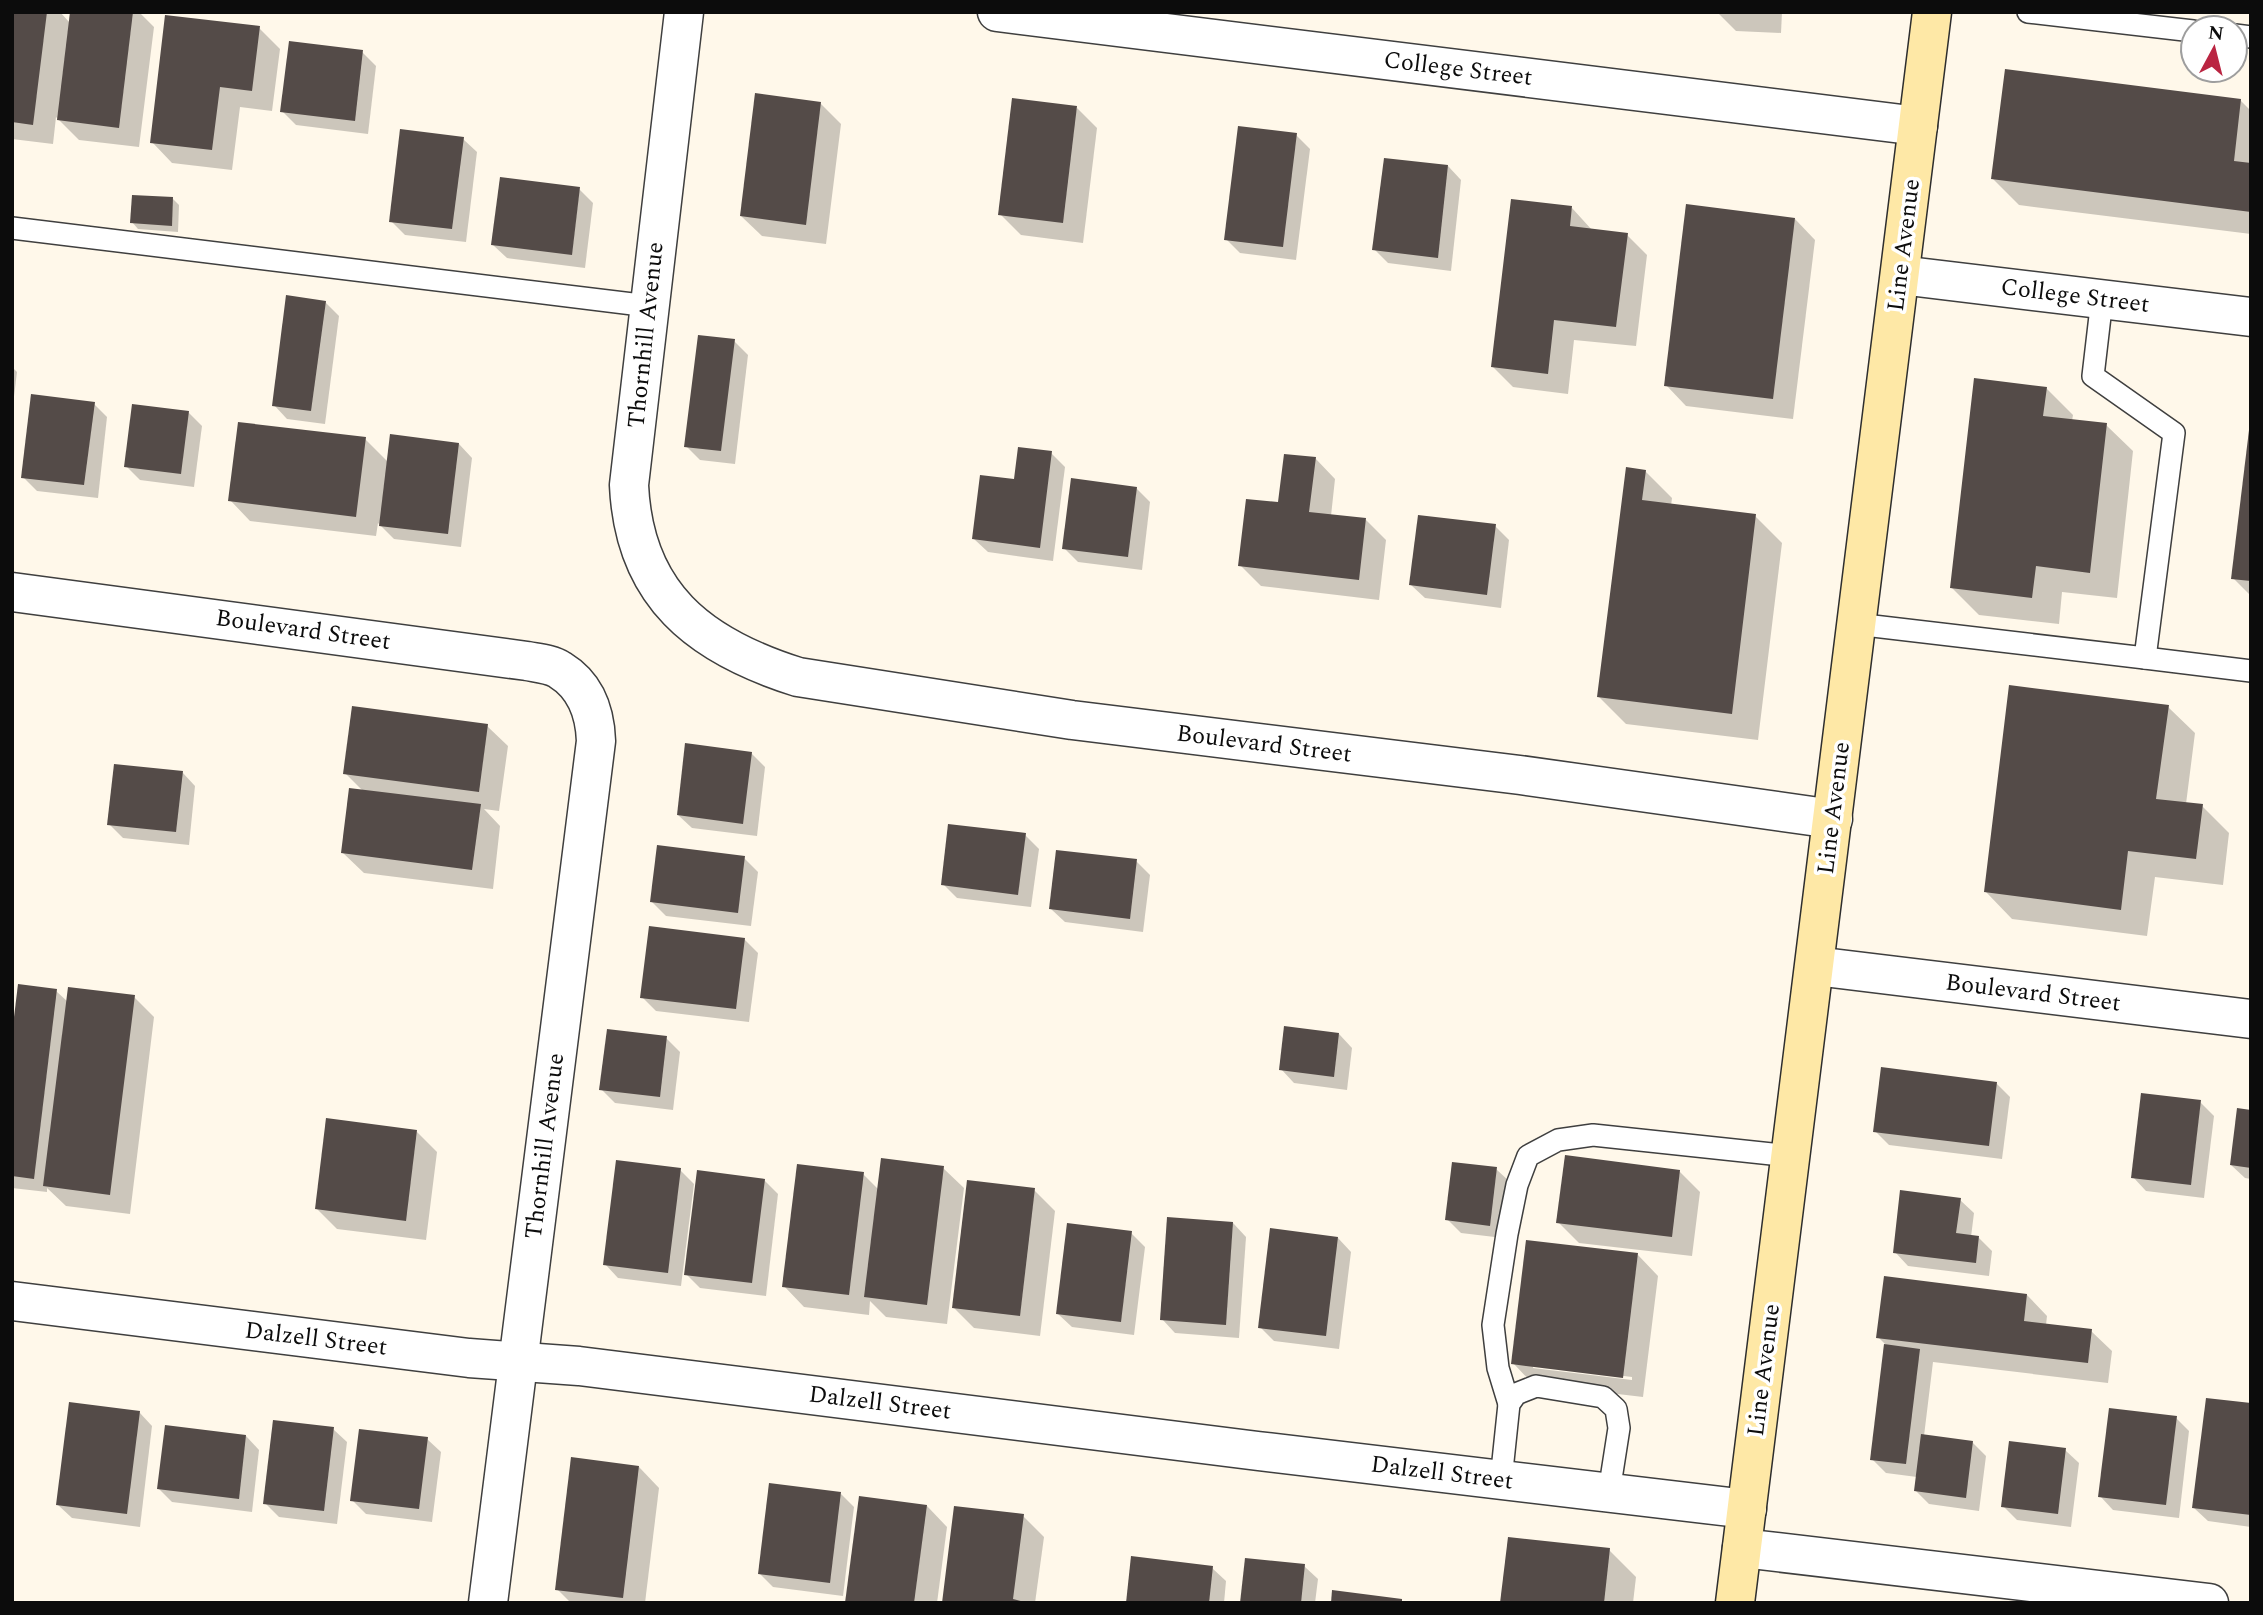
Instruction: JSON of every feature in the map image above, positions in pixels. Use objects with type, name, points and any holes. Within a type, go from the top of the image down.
[{"type":"main road","name":"Line Avenue","points":[[1735,1603],[1932,12]]},
{"type":"street","name":"Thornhill Avenue","points":[[684,12],[629,485],[630,512],[640,552],[653,578],[668,601],[705,634]]},
{"type":"street","name":"College Street","points":[[997,12],[1120,20],[1918,126]]},
{"type":"street","name":"College Street","points":[[1900,275],[2251,317]]},
{"type":"street","name":"Boulevard Street","points":[[12,592],[527,661],[558,668],[584,691]]},
{"type":"street","name":"Boulevard Street","points":[[705,634],[751,661],[798,677],[1072,720],[1520,775],[1833,819]]},
{"type":"street","name":"Thornhill Avenue","points":[[488,1603],[596,741],[595,720],[584,691]]},
{"type":"street","name":"Boulevard Street","points":[[1815,966],[2251,1019]]},
{"type":"street","name":"Dalzell Street","points":[[12,1301],[469,1358],[579,1366],[1747,1509]]},
{"type":"street","points":[[1742,1548],[2209,1603]]},
{"type":"lane","points":[[2028,12],[2179,29]]},
{"type":"lane","points":[[12,228],[649,306]]},
{"type":"lane","points":[[2102,299],[2093,376],[2174,433],[2145,658]]},
{"type":"lane","points":[[1856,625],[2251,671]]},
{"type":"lane","points":[[1501,1480],[1509,1404],[1498,1368],[1493,1325],[1517,1185],[1528,1156],[1558,1140],[1593,1135],[1791,1156]]},
{"type":"lane","points":[[1509,1404],[1516,1394],[1536,1386],[1603,1397],[1616,1409],[1619,1428],[1608,1492]]},
{"type":"building","points":[[12,12],[47,12],[33,125],[12,122]]},
{"type":"building","points":[[70,12],[133,12],[119,128],[57,120]]},
{"type":"building","points":[[165,15],[260,26],[252,91],[220,87],[212,150],[150,143]]},
{"type":"building","points":[[289,41],[363,50],[355,121],[280,112]]},
{"type":"building","points":[[2005,69],[2241,99],[2234,161],[2251,163],[2251,212],[1991,179]]},
{"type":"building","points":[[755,93],[821,102],[806,225],[740,216]]},
{"type":"building","points":[[1012,98],[1077,106],[1063,223],[998,215]]},
{"type":"building","points":[[1238,126],[1297,133],[1283,247],[1224,240]]},
{"type":"building","points":[[400,129],[464,137],[452,229],[389,222]]},
{"type":"building","points":[[1384,158],[1448,165],[1438,258],[1372,250]]},
{"type":"building","points":[[500,177],[580,187],[572,255],[491,245]]},
{"type":"building","points":[[132,195],[173,197],[172,226],[130,223]]},
{"type":"building","points":[[1511,199],[1572,206],[1570,226],[1628,233],[1616,327],[1554,320],[1548,374],[1491,367]]},
{"type":"building","points":[[1686,204],[1795,218],[1773,399],[1664,386]]},
{"type":"building","points":[[286,295],[326,301],[311,411],[272,406]]},
{"type":"building","points":[[698,335],[735,339],[721,451],[684,447]]},
{"type":"building","points":[[1974,378],[2047,387],[2043,416],[2107,423],[2090,573],[2036,566],[2032,598],[1950,588]]},
{"type":"building","points":[[31,394],[95,402],[84,485],[21,478]]},
{"type":"building","points":[[132,404],[189,411],[181,474],[124,467]]},
{"type":"building","points":[[238,422],[366,437],[356,517],[228,501]]},
{"type":"building","points":[[2251,430],[2251,581],[2231,579]]},
{"type":"building","points":[[390,434],[459,443],[448,534],[379,526]]},
{"type":"building","points":[[1018,447],[1052,451],[1040,548],[972,539],[980,475],[1014,479]]},
{"type":"building","points":[[1284,454],[1316,457],[1309,512],[1366,518],[1359,580],[1238,566],[1246,499],[1278,502]]},
{"type":"building","points":[[1626,467],[1646,470],[1642,500],[1756,514],[1732,714],[1597,697]]},
{"type":"building","points":[[1071,478],[1137,487],[1128,557],[1062,549]]},
{"type":"building","points":[[1418,515],[1496,524],[1487,595],[1409,585]]},
{"type":"building","points":[[2009,685],[2169,705],[2156,799],[2203,804],[2196,859],[2128,851],[2121,910],[1984,892]]},
{"type":"building","points":[[352,706],[488,724],[479,792],[343,774]]},
{"type":"building","points":[[685,743],[752,752],[743,824],[677,815]]},
{"type":"building","points":[[114,764],[183,771],[176,832],[107,825]]},
{"type":"building","points":[[349,788],[481,804],[472,870],[341,853]]},
{"type":"building","points":[[948,824],[1026,833],[1018,895],[941,885]]},
{"type":"building","points":[[657,845],[745,856],[738,913],[650,902]]},
{"type":"building","points":[[1056,850],[1137,859],[1130,919],[1049,909]]},
{"type":"building","points":[[649,926],[745,938],[736,1009],[640,998]]},
{"type":"building","points":[[18,984],[57,989],[34,1179],[12,1176],[12,1034]]},
{"type":"building","points":[[68,987],[135,995],[110,1195],[43,1186]]},
{"type":"building","points":[[1284,1026],[1339,1033],[1334,1077],[1279,1070]]},
{"type":"building","points":[[607,1029],[667,1036],[660,1097],[599,1090]]},
{"type":"building","points":[[1881,1067],[1997,1082],[1989,1146],[1873,1132]]},
{"type":"building","points":[[2141,1093],[2201,1100],[2191,1185],[2131,1178]]},
{"type":"building","points":[[2237,1108],[2251,1110],[2251,1168],[2230,1165]]},
{"type":"building","points":[[326,1118],[417,1130],[406,1221],[315,1209]]},
{"type":"building","points":[[1565,1155],[1680,1170],[1672,1237],[1556,1223]]},
{"type":"building","points":[[881,1158],[944,1166],[927,1305],[864,1297]]},
{"type":"building","points":[[616,1160],[681,1168],[668,1273],[603,1265]]},
{"type":"building","points":[[1452,1162],[1497,1167],[1490,1226],[1445,1220]]},
{"type":"building","points":[[797,1164],[864,1172],[849,1295],[782,1287]]},
{"type":"building","points":[[697,1170],[765,1179],[752,1283],[684,1275]]},
{"type":"building","points":[[967,1180],[1035,1188],[1020,1316],[952,1308]]},
{"type":"building","points":[[1900,1190],[1961,1198],[1956,1233],[1979,1236],[1976,1263],[1893,1253]]},
{"type":"building","points":[[1167,1217],[1233,1222],[1226,1325],[1160,1320]]},
{"type":"building","points":[[1067,1223],[1132,1231],[1121,1322],[1056,1314]]},
{"type":"building","points":[[1270,1228],[1338,1237],[1326,1336],[1258,1328]]},
{"type":"building","points":[[1526,1240],[1638,1253],[1623,1378],[1511,1364]]},
{"type":"building","points":[[1884,1276],[2027,1294],[2024,1321],[2092,1329],[2088,1363],[1876,1338]]},
{"type":"building","points":[[1884,1344],[1920,1349],[1906,1464],[1870,1460]]},
{"type":"building","points":[[2206,1398],[2251,1403],[2251,1515],[2192,1508]]},
{"type":"building","points":[[69,1402],[140,1411],[127,1514],[56,1505]]},
{"type":"building","points":[[2109,1408],[2177,1416],[2166,1505],[2098,1497]]},
{"type":"building","points":[[273,1420],[334,1427],[324,1511],[263,1504]]},
{"type":"building","points":[[165,1425],[246,1435],[239,1499],[157,1489]]},
{"type":"building","points":[[359,1429],[428,1437],[419,1509],[350,1501]]},
{"type":"building","points":[[1921,1434],[1973,1441],[1966,1498],[1914,1491]]},
{"type":"building","points":[[2009,1441],[2066,1448],[2058,1514],[2001,1507]]},
{"type":"building","points":[[571,1457],[639,1466],[623,1598],[555,1590]]},
{"type":"building","points":[[769,1483],[841,1492],[830,1583],[758,1574]]},
{"type":"building","points":[[859,1496],[927,1505],[914,1603],[845,1603]]},
{"type":"building","points":[[954,1506],[1024,1514],[1013,1599],[1028,1603],[942,1603]]},
{"type":"building","points":[[1508,1537],[1610,1548],[1604,1603],[1500,1603]]},
{"type":"building","points":[[1131,1556],[1213,1566],[1209,1603],[1126,1603]]},
{"type":"building","points":[[1245,1558],[1305,1564],[1301,1603],[1240,1603]]},
{"type":"building","points":[[1332,1590],[1402,1599],[1402,1603],[1331,1603]]}]
